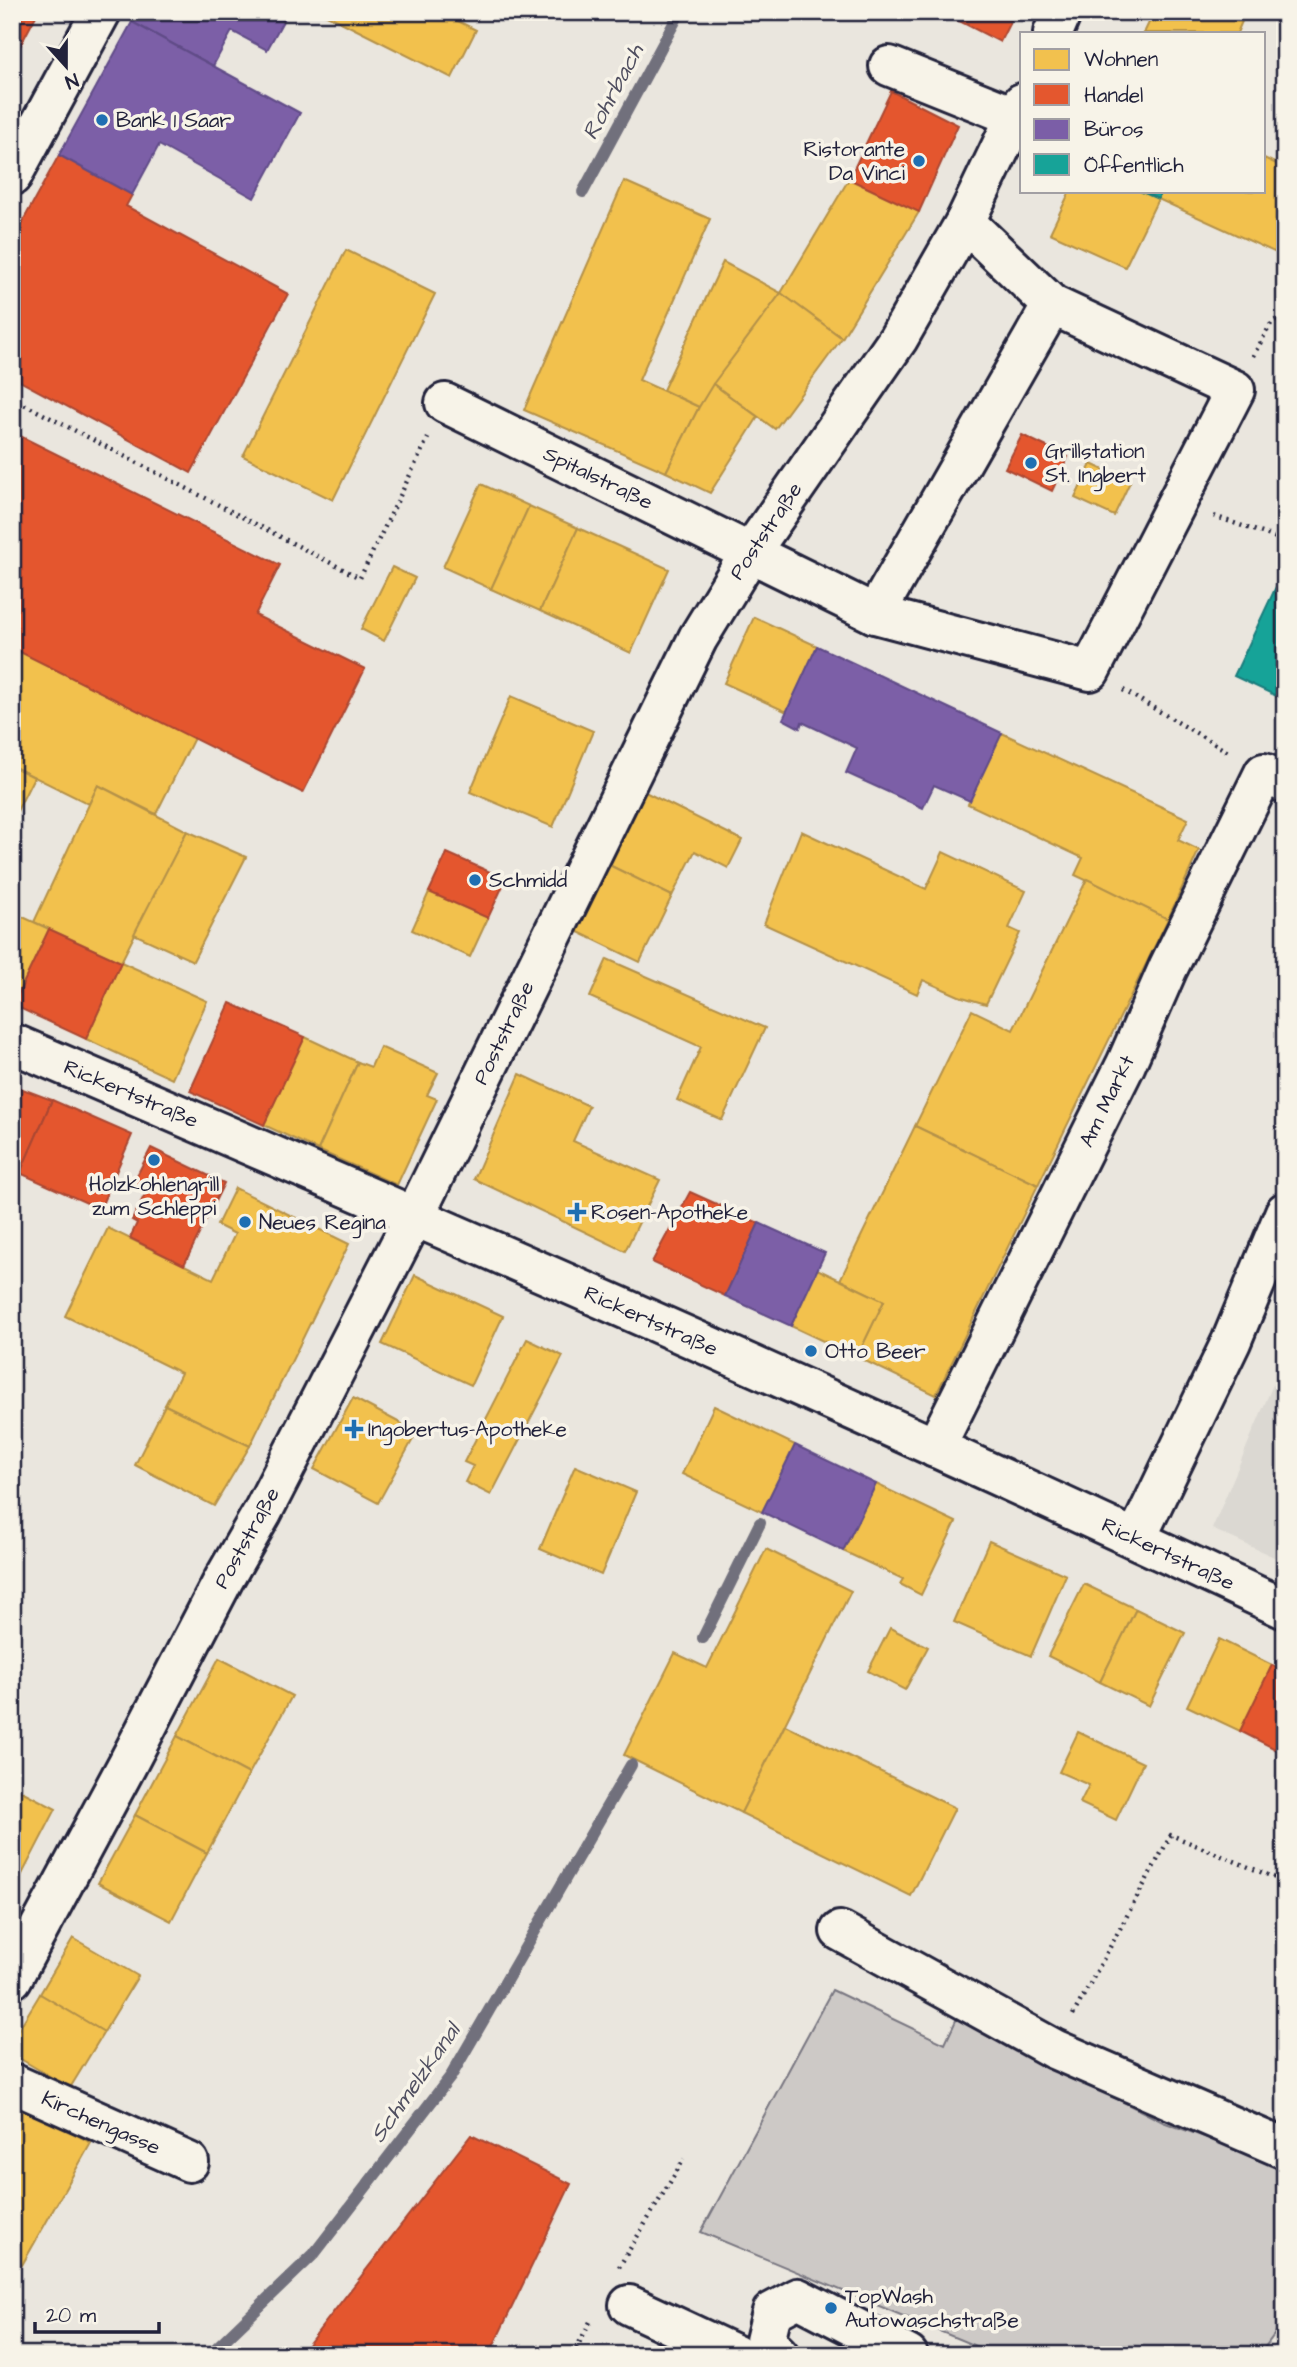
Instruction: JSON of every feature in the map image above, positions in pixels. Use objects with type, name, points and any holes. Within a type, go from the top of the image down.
[{"type":"street","points":[[12,176],[101,12]]},
{"type":"street","points":[[1053,32],[1062,12]]},
{"type":"street","points":[[889,66],[1019,110]]},
{"type":"street","name":"Poststraße","points":[[12,1979],[224,1579],[262,1513],[415,1215],[698,638],[750,552],[898,340],[965,222],[1019,110]]},
{"type":"street","points":[[965,222],[1052,305],[1234,390],[1090,671]]},
{"type":"street","points":[[875,614],[1052,305]]},
{"type":"street","name":"Spitalstraße","points":[[445,402],[875,614],[1090,671]]},
{"type":"street","name":"Am Markt","points":[[935,1448],[1126,1064],[1168,968],[1274,778]]},
{"type":"street","name":"Rickertstraße","points":[[12,1043],[415,1215],[1136,1539],[1285,1609]]},
{"type":"street","points":[[1136,1539],[1231,1342],[1285,1212]]},
{"type":"street","points":[[839,1931],[1054,2049],[1285,2149]]},
{"type":"street","name":"Kirchengasse","points":[[12,2083],[189,2162]]},
{"type":"street","points":[[779,2355],[765,2341],[772,2312],[798,2298],[908,2355]]},
{"type":"street","points":[[629,2305],[736,2355]]},
{"type":"path","points":[[1234,390],[1272,322],[1285,314]]},
{"type":"path","points":[[12,398],[360,578],[445,402]]},
{"type":"path","points":[[1177,502],[1285,541]]},
{"type":"path","points":[[1090,671],[1274,778]]},
{"type":"path","points":[[1054,2049],[1171,1835],[1285,1882]]},
{"type":"path","points":[[629,2247],[684,2159]]},
{"type":"shaded area","points":[[1285,1356],[1285,1562],[1212,1529]]},
{"type":"shaded area","points":[[832,1990],[945,2044],[957,2018],[1163,2122],[1285,2166],[1285,2320],[1259,2355],[997,2355],[701,2232]]},
{"type":"building: Wohnen","points":[[321,12],[440,12],[476,30],[452,78]]},
{"type":"building: Wohnen","points":[[1154,12],[1246,12],[1237,32],[1144,32]]},
{"type":"building: Wohnen","points":[[1266,159],[1285,168],[1285,257],[1158,199],[1162,192],[1266,192]]},
{"type":"building: Wohnen","points":[[849,179],[919,212],[842,338],[781,293]]},
{"type":"building: Wohnen","points":[[624,181],[710,219],[639,380],[699,407],[666,472],[524,410]]},
{"type":"building: Wohnen","points":[[1070,192],[1142,192],[1158,199],[1125,267],[1050,233]]},
{"type":"building: Wohnen","points":[[346,250],[435,294],[333,500],[243,456]]},
{"type":"building: Wohnen","points":[[723,262],[781,293],[699,407],[663,390]]},
{"type":"building: Wohnen","points":[[781,293],[842,338],[775,429],[713,384]]},
{"type":"building: Wohnen","points":[[713,384],[758,417],[710,493],[666,472]]},
{"type":"building: Wohnen","points":[[1091,464],[1130,482],[1114,516],[1075,498]]},
{"type":"building: Wohnen","points":[[481,484],[529,506],[491,589],[443,567]]},
{"type":"building: Wohnen","points":[[529,506],[578,528],[540,611],[491,589]]},
{"type":"building: Wohnen","points":[[578,528],[669,569],[631,653],[540,611]]},
{"type":"building: Wohnen","points":[[392,567],[415,578],[384,641],[361,629]]},
{"type":"building: Wohnen","points":[[754,617],[817,646],[787,712],[724,683]]},
{"type":"building: Wohnen","points":[[12,648],[194,738],[156,814],[98,785],[89,804],[12,766]]},
{"type":"building: Wohnen","points":[[511,696],[593,731],[553,827],[470,792]]},
{"type":"building: Wohnen","points":[[1002,733],[1188,819],[1178,840],[1199,850],[1168,919],[1075,875],[1083,858],[968,804]]},
{"type":"building: Wohnen","points":[[12,766],[34,777],[12,821]]},
{"type":"building: Wohnen","points":[[98,785],[187,831],[121,962],[34,922]]},
{"type":"building: Wohnen","points":[[643,791],[742,840],[728,868],[695,851],[672,896],[607,864]]},
{"type":"building: Wohnen","points":[[187,831],[246,857],[193,961],[134,934]]},
{"type":"building: Wohnen","points":[[801,831],[926,889],[943,852],[1026,891],[1009,928],[1020,933],[986,1004],[959,996],[923,980],[917,994],[764,924]]},
{"type":"building: Wohnen","points":[[607,864],[672,896],[640,962],[574,930]]},
{"type":"building: Wohnen","points":[[1087,879],[1168,919],[1038,1185],[915,1126],[972,1010],[1013,1030]]},
{"type":"building: Wohnen","points":[[429,892],[488,918],[470,957],[412,930]]},
{"type":"building: Wohnen","points":[[12,912],[49,929],[13,1005],[12,1005]]},
{"type":"building: Wohnen","points":[[607,959],[765,1028],[722,1120],[677,1100],[701,1047],[590,997]]},
{"type":"building: Wohnen","points":[[121,962],[207,1001],[172,1079],[86,1039]]},
{"type":"building: Wohnen","points":[[305,1037],[358,1062],[318,1150],[264,1125]]},
{"type":"building: Wohnen","points":[[380,1047],[438,1073],[427,1095],[437,1099],[397,1185],[318,1150],[358,1062],[371,1067]]},
{"type":"building: Wohnen","points":[[520,1074],[589,1106],[573,1141],[660,1180],[625,1251],[474,1179]]},
{"type":"building: Wohnen","points":[[915,1126],[1038,1185],[936,1395],[857,1357],[884,1301],[840,1280]]},
{"type":"building: Wohnen","points":[[235,1188],[349,1244],[250,1446],[165,1405],[181,1373],[65,1316],[108,1228],[213,1279],[235,1234],[217,1225]]},
{"type":"building: Wohnen","points":[[817,1269],[884,1301],[857,1357],[791,1326]]},
{"type":"building: Wohnen","points":[[415,1275],[503,1316],[471,1385],[382,1344]]},
{"type":"building: Wohnen","points":[[527,1339],[563,1356],[491,1495],[465,1482],[473,1466],[464,1462]]},
{"type":"building: Wohnen","points":[[353,1398],[417,1432],[378,1503],[314,1469]]},
{"type":"building: Wohnen","points":[[165,1405],[250,1446],[214,1506],[135,1465]]},
{"type":"building: Wohnen","points":[[714,1406],[795,1445],[762,1512],[682,1474]]},
{"type":"building: Wohnen","points":[[575,1466],[636,1492],[601,1575],[540,1549]]},
{"type":"building: Wohnen","points":[[876,1484],[956,1522],[921,1595],[900,1584],[903,1579],[843,1551]]},
{"type":"building: Wohnen","points":[[989,1541],[1066,1575],[1031,1656],[954,1622]]},
{"type":"building: Wohnen","points":[[766,1549],[851,1591],[741,1813],[624,1755],[675,1653],[707,1668]]},
{"type":"building: Wohnen","points":[[1084,1584],[1136,1609],[1100,1682],[1048,1656]]},
{"type":"building: Wohnen","points":[[1136,1609],[1185,1633],[1149,1706],[1100,1682]]},
{"type":"building: Wohnen","points":[[890,1628],[928,1647],[905,1690],[868,1671]]},
{"type":"building: Wohnen","points":[[1219,1639],[1272,1665],[1240,1731],[1187,1706]]},
{"type":"building: Wohnen","points":[[219,1658],[292,1696],[249,1774],[177,1736]]},
{"type":"building: Wohnen","points":[[785,1725],[955,1808],[911,1896],[741,1813]]},
{"type":"building: Wohnen","points":[[1078,1732],[1143,1763],[1116,1820],[1080,1803],[1089,1785],[1059,1772]]},
{"type":"building: Wohnen","points":[[177,1736],[249,1774],[207,1853],[135,1815]]},
{"type":"building: Wohnen","points":[[12,1786],[56,1809],[16,1886],[12,1884]]},
{"type":"building: Wohnen","points":[[135,1815],[207,1853],[171,1921],[98,1883]]},
{"type":"building: Wohnen","points":[[73,1938],[138,1976],[104,2032],[40,1994]]},
{"type":"building: Wohnen","points":[[40,1994],[104,2032],[70,2088],[12,2054],[12,2040]]},
{"type":"building: Wohnen","points":[[12,2099],[91,2143],[22,2265],[12,2259]]},
{"type":"building: Handel","points":[[12,12],[38,12],[19,48],[12,45]]},
{"type":"building: Handel","points":[[942,12],[1015,12],[1000,42]]},
{"type":"building: Handel","points":[[12,45],[19,48],[12,62]]},
{"type":"building: Handel","points":[[891,91],[958,125],[919,212],[849,179]]},
{"type":"building: Handel","points":[[59,155],[132,195],[126,206],[288,294],[191,473],[12,377],[12,241]]},
{"type":"building: Handel","points":[[12,432],[280,565],[255,615],[365,669],[303,793],[12,648]]},
{"type":"building: Handel","points":[[1022,435],[1068,457],[1052,491],[1005,468]]},
{"type":"building: Handel","points":[[447,853],[506,879],[488,918],[429,892]]},
{"type":"building: Handel","points":[[49,929],[121,962],[86,1039],[13,1005]]},
{"type":"building: Handel","points":[[230,1003],[305,1037],[264,1125],[190,1091]]},
{"type":"building: Handel","points":[[12,1085],[52,1100],[20,1173],[12,1170]]},
{"type":"building: Handel","points":[[52,1100],[132,1135],[100,1209],[20,1173]]},
{"type":"building: Handel","points":[[151,1148],[224,1183],[184,1265],[130,1238],[137,1223],[132,1220],[146,1192],[132,1185]]},
{"type":"building: Handel","points":[[690,1192],[759,1223],[725,1296],[652,1262]]},
{"type":"building: Handel","points":[[1272,1665],[1285,1671],[1285,1754],[1240,1731]]},
{"type":"building: Handel","points":[[471,2135],[571,2184],[489,2355],[300,2355]]},
{"type":"building: Büros","points":[[137,12],[288,12],[267,50],[232,31],[213,66],[132,22]]},
{"type":"building: Büros","points":[[132,22],[300,113],[254,198],[159,145],[132,195],[59,155]]},
{"type":"building: Büros","points":[[817,646],[1002,733],[970,801],[934,785],[923,808],[846,773],[857,748],[802,722],[800,728],[783,719]]},
{"type":"building: Büros","points":[[759,1223],[825,1253],[791,1326],[725,1296]]},
{"type":"building: Büros","points":[[795,1445],[876,1484],[843,1551],[762,1512]]},
{"type":"building: Öffentlich","points":[[1142,192],[1162,192],[1158,199]]},
{"type":"building: Öffentlich","points":[[1282,574],[1285,575],[1285,700],[1234,676]]},
{"type":"waterway","name":"Rohrbach","points":[[583,192],[680,12]]},
{"type":"waterway","name":"Schmelzkanal","points":[[703,1638],[760,1523]]},
{"type":"waterway","name":"Schmelzkanal","points":[[209,2355],[314,2254],[451,2076],[631,1765]]},
{"type":"place","name":"Bank 1 Saar","points":[[102,120]]},
{"type":"place","name":"Ristorante Da Vinci","points":[[919,161]]},
{"type":"place","name":"Grillstation St. Ingbert","points":[[1031,463]]},
{"type":"place","name":"Schmidd","points":[[475,880]]},
{"type":"place","name":"Holzkohlengrill zum Schleppi","points":[[154,1160]]},
{"type":"place","name":"Rosen-Apotheke","points":[[577,1212]]},
{"type":"place","name":"Neues Regina","points":[[245,1222]]},
{"type":"place","name":"Otto Beer","points":[[811,1351]]},
{"type":"place","name":"Ingobertus-Apotheke","points":[[354,1429]]},
{"type":"place","name":"TopWash Autowaschstraße","points":[[831,2308]]}]
